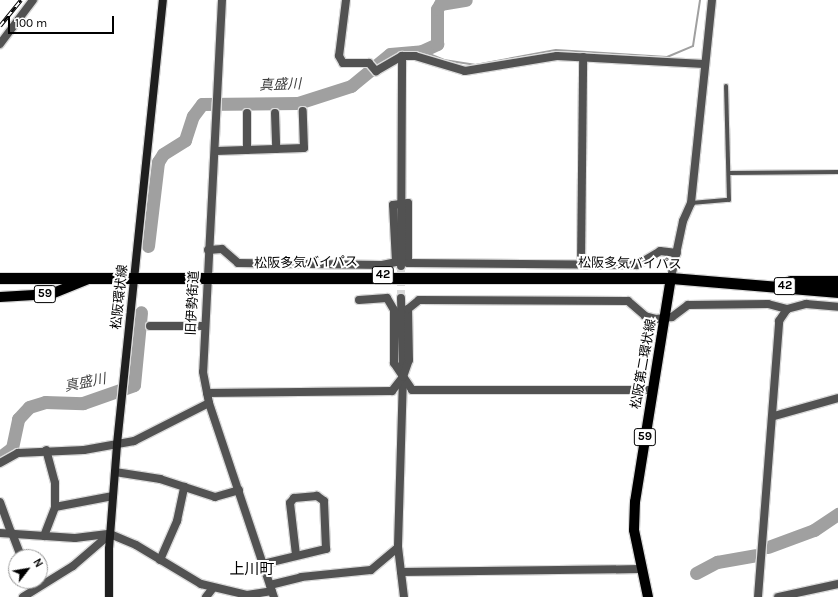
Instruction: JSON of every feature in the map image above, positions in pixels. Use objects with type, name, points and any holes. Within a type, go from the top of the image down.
[{"type":"highway","name":"松阪多気バイパス","points":[[0,278],[206,279],[333,275],[671,278],[732,281],[838,281]]},
{"type":"highway","name":"松阪多気バイパス","points":[[732,281],[838,292]]},
{"type":"main road","name":"松阪環状線","points":[[110,597],[110,534],[117,444],[163,0]]},
{"type":"main road","name":"松阪第二環状線","points":[[648,597],[640,570],[634,530],[635,502],[671,278]]},
{"type":"main road","name":"59","points":[[0,298],[51,294],[88,279]]},
{"type":"street","points":[[0,44],[34,0]]},
{"type":"street","name":"旧伊勢街道","points":[[222,0],[216,151],[206,279],[204,326],[207,393],[209,403],[272,591]]},
{"type":"street","points":[[346,0],[339,56],[343,63],[369,63],[376,70],[402,56],[415,56],[465,70],[557,56],[704,64]]},
{"type":"street","points":[[671,278],[683,221],[691,203],[704,64],[712,0]]},
{"type":"street","points":[[401,266],[402,56]]},
{"type":"street","points":[[582,265],[583,57]]},
{"type":"street","points":[[216,151],[304,148],[303,111]]},
{"type":"street","points":[[247,113],[247,150]]},
{"type":"street","points":[[275,113],[276,149]]},
{"type":"street","points":[[208,250],[222,249],[238,263],[382,265],[396,262],[393,204],[408,203],[408,263],[637,265],[660,251],[677,253]]},
{"type":"street","points":[[359,300],[387,298],[394,310],[394,363],[412,390],[652,390]]},
{"type":"street","points":[[401,298],[403,377],[398,547],[404,597]]},
{"type":"street","points":[[207,393],[392,391],[403,377],[408,360],[408,310],[418,300],[628,302],[645,316],[665,319],[688,305],[768,304],[787,309],[806,304],[838,307]]},
{"type":"street","points":[[758,597],[774,416],[779,321],[787,309]]},
{"type":"street","points":[[150,326],[204,326]]},
{"type":"street","points":[[774,416],[838,398]]},
{"type":"street","points":[[0,463],[18,452],[84,450],[142,438],[209,403]]},
{"type":"street","points":[[44,536],[55,507],[55,483],[46,450]]},
{"type":"street","points":[[115,472],[155,478],[215,497],[239,490]]},
{"type":"street","points":[[160,560],[177,521],[184,487]]},
{"type":"street","points":[[55,507],[113,496]]},
{"type":"street","points":[[263,564],[296,555],[323,552],[328,545],[324,500],[317,496],[294,498],[290,503],[296,555]]},
{"type":"street","points":[[0,502],[18,549]]},
{"type":"street","points":[[0,533],[44,536],[110,534],[160,560],[183,575],[213,588],[247,595],[272,591],[297,578],[371,570],[398,547]]},
{"type":"street","points":[[48,578],[73,566],[110,534]]},
{"type":"street","points":[[401,572],[640,570]]},
{"type":"street","points":[[778,597],[838,584]]},
{"type":"street","points":[[206,597],[213,588]]},
{"type":"street","points":[[23,597],[32,589]]},
{"type":"lane","points":[[691,203],[729,200],[726,86]]},
{"type":"lane","points":[[729,172],[838,172]]},
{"type":"waterway","name":"真盛川","points":[[148,246],[158,162],[163,154],[185,140],[193,116],[202,104],[298,103],[351,86],[390,54],[422,51],[437,44],[437,9],[440,4],[466,0]]},
{"type":"waterway","points":[[422,51],[444,60],[475,65],[556,50],[667,57],[693,46],[700,0]]},
{"type":"waterway","name":"真盛川","points":[[0,457],[12,448],[18,419],[29,407],[45,402],[83,403],[134,385],[141,312]]},
{"type":"waterway","points":[[768,547],[814,530],[838,514]]},
{"type":"waterway","points":[[696,573],[717,562],[755,555]]},
{"type":"tunnel","points":[[401,266],[401,298]]},
{"type":"railway","points":[[0,26],[21,0]]},
{"type":"district","name":"上川町","points":[[252,570]]}]
